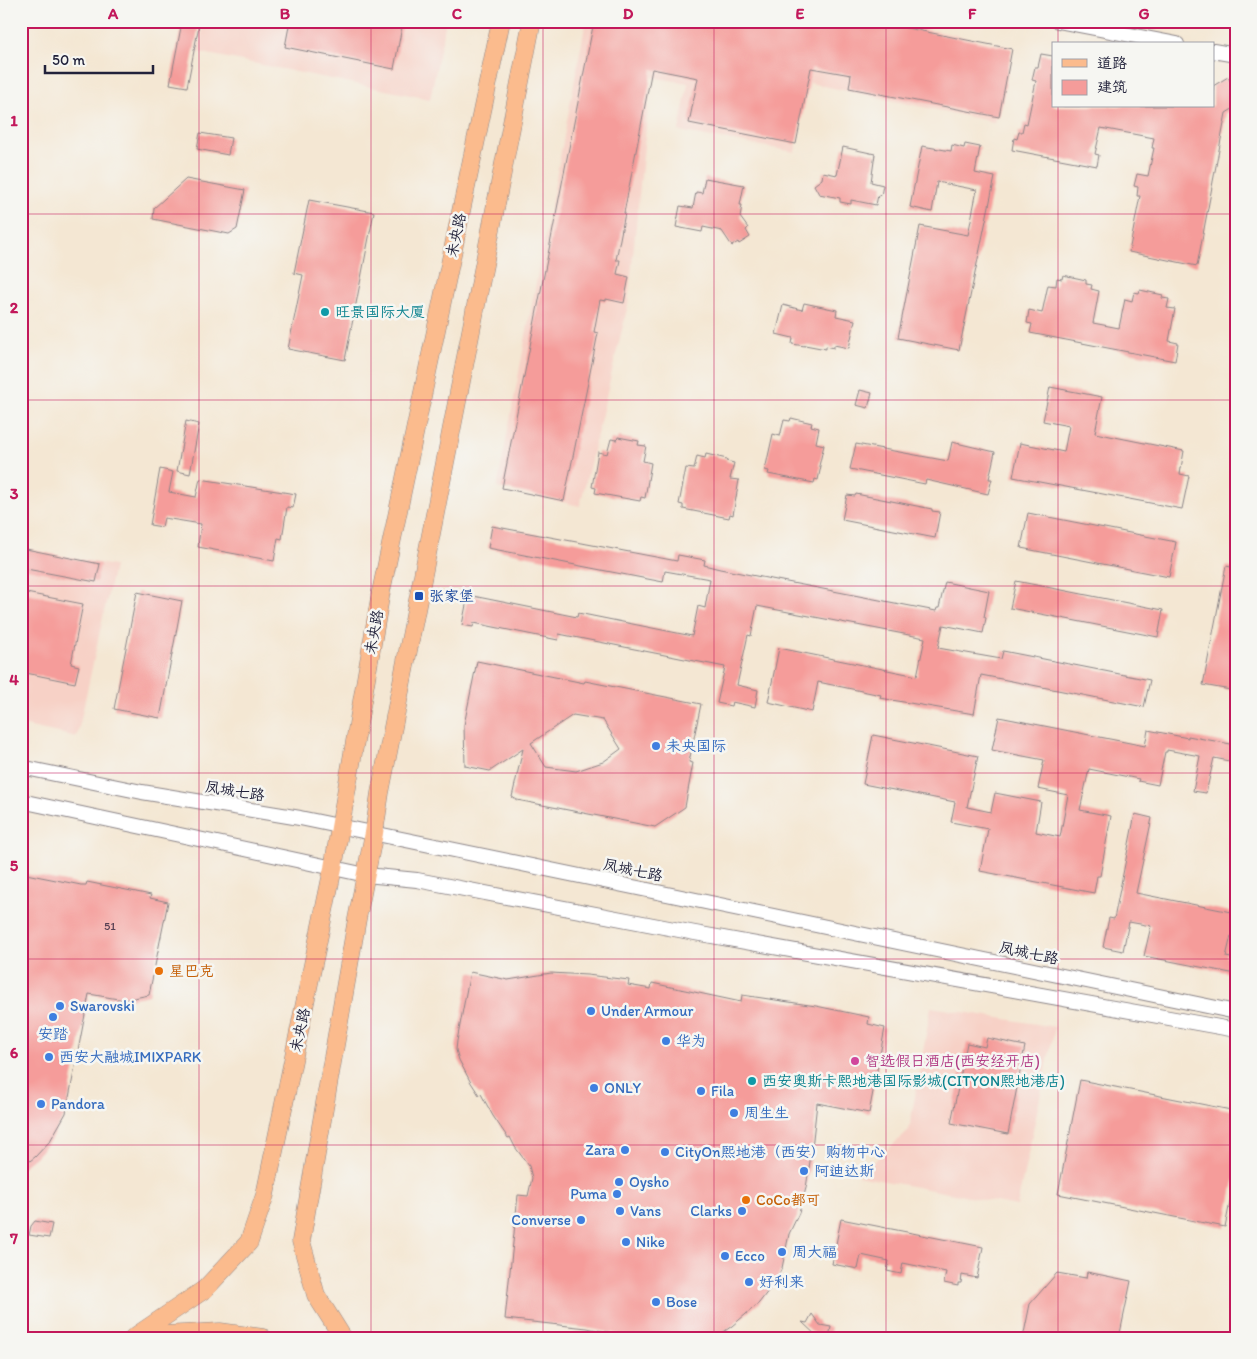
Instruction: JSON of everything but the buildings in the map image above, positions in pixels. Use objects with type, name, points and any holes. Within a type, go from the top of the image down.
[{"type":"main road","name":"未央路","points":[[133,1338],[205,1289],[249,1242],[265,1195],[333,868],[381,592],[501,21]]},
{"type":"main road","points":[[343,1338],[316,1296],[301,1240],[380,793],[532,21]]},
{"type":"main road","points":[[158,1338],[164,1335],[220,1332],[263,1338]]},
{"type":"street","points":[[1058,21],[1167,42]]},
{"type":"street","points":[[1214,50],[1236,55]]},
{"type":"street","name":"凤城七路","points":[[21,768],[142,792],[300,818],[1236,1012]]},
{"type":"street","points":[[21,801],[366,875],[417,880],[1236,1030]]},
{"type":"shaded area","points":[[204,21],[446,21],[430,99],[198,52]]},
{"type":"shaded area","points":[[586,21],[889,21],[1011,47],[994,122],[810,83],[795,152],[679,131],[688,83],[651,77],[628,304],[580,506],[497,488]]},
{"type":"shaded area","points":[[21,548],[114,566],[77,737],[21,725]]},
{"type":"shaded area","points":[[931,1007],[1055,1027],[1017,1206],[858,1176],[909,1130]]},
{"type":"place","name":"旺景国际大厦","points":[[325,312]]},
{"type":"place","name":"张家堡","points":[[419,596]]},
{"type":"place","name":"未央国际","points":[[656,746]]},
{"type":"place","name":"星巴克","points":[[159,971]]},
{"type":"place","name":"Swarovski","points":[[60,1006]]},
{"type":"place","name":"Under Armour","points":[[591,1011]]},
{"type":"place","name":"安踏","points":[[53,1017]]},
{"type":"place","name":"华为","points":[[666,1041]]},
{"type":"place","name":"西安大融城IMIXPARK","points":[[49,1057]]},
{"type":"place","name":"智选假日酒店(西安经开店)","points":[[855,1061]]},
{"type":"place","name":"西安奥斯卡熙地港国际影城(CITYON熙地港店)","points":[[752,1081]]},
{"type":"place","name":"ONLY","points":[[594,1088]]},
{"type":"place","name":"Fila","points":[[701,1091]]},
{"type":"place","name":"Pandora","points":[[41,1104]]},
{"type":"place","name":"周生生","points":[[734,1113]]},
{"type":"place","name":"Zara","points":[[625,1150]]},
{"type":"place","name":"CityOn熙地港（西安）购物中心","points":[[665,1152]]},
{"type":"place","name":"阿迪达斯","points":[[804,1171]]},
{"type":"place","name":"Oysho","points":[[619,1182]]},
{"type":"place","name":"Puma","points":[[617,1194]]},
{"type":"place","name":"CoCo都可","points":[[746,1200]]},
{"type":"place","name":"Vans","points":[[620,1211]]},
{"type":"place","name":"Clarks","points":[[742,1211]]},
{"type":"place","name":"Converse","points":[[581,1220]]},
{"type":"place","name":"Nike","points":[[626,1242]]},
{"type":"place","name":"周大福","points":[[782,1252]]},
{"type":"place","name":"Ecco","points":[[725,1256]]},
{"type":"place","name":"好利来","points":[[749,1282]]},
{"type":"place","name":"Bose","points":[[656,1302]]}]
